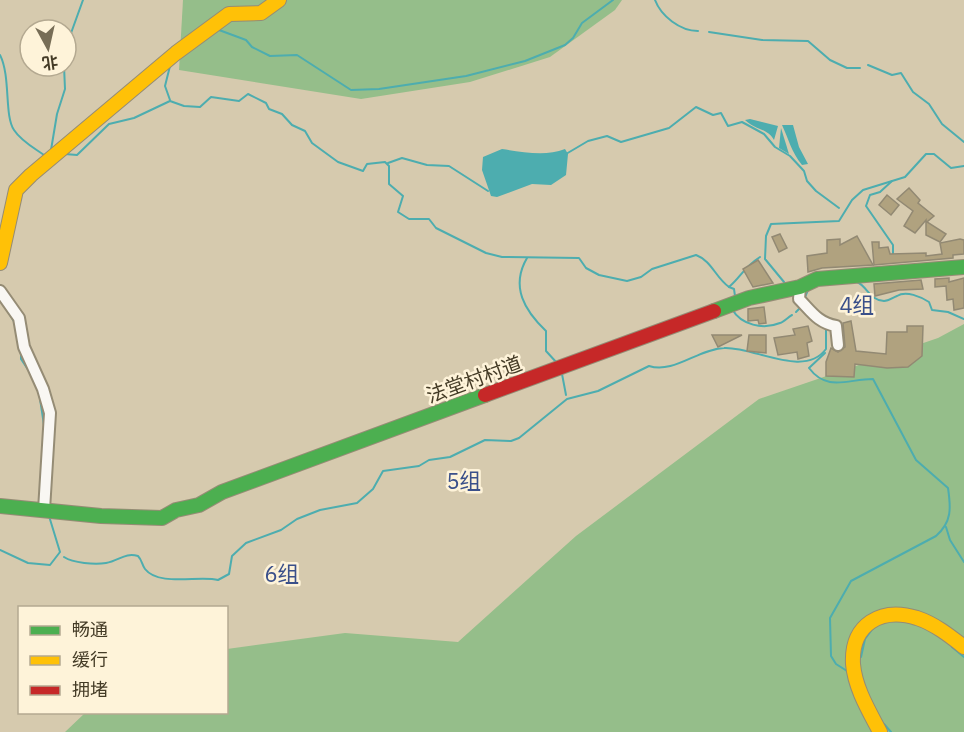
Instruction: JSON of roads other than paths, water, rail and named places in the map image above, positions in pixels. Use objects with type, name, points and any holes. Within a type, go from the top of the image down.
[{"type":"street","points":[[0,263],[16,190],[31,175],[176,53],[229,14],[261,13],[279,0]]},
{"type":"street","name":"法堂村村道","points":[[0,506],[101,516],[162,518],[176,510],[199,505],[222,492],[749,298],[800,287],[817,279],[964,267]]},
{"type":"street","points":[[800,287],[799,299],[812,314],[822,322],[836,326],[838,345]]},
{"type":"street","points":[[0,291],[19,318],[24,346],[43,389],[50,413],[44,510]]},
{"type":"street","points":[[880,732],[865,706],[854,676],[857,638],[867,622],[880,616],[913,616],[937,626],[964,647]]},
{"type":"water","points":[[750,119],[778,126],[774,140],[768,133],[745,120]]},
{"type":"water","points":[[782,125],[793,125],[799,147],[808,164],[802,165],[798,160]]},
{"type":"water","points":[[781,128],[789,154],[779,148]]},
{"type":"water","points":[[502,149],[542,153],[565,149],[568,154],[566,175],[551,185],[532,184],[497,197],[491,196],[482,170],[483,157]]},
{"type":"waterway","points":[[76,18],[83,0]]},
{"type":"waterway","points":[[219,30],[246,40],[252,47],[270,56],[297,55],[351,90],[379,89],[466,76],[525,61],[565,45],[573,38],[582,23],[613,0]]},
{"type":"waterway","points":[[655,0],[672,22],[698,31]]},
{"type":"waterway","points":[[709,32],[762,40],[808,41],[830,60],[847,68],[860,68]]},
{"type":"waterway","points":[[0,55],[5,74],[9,115],[14,130],[20,138],[44,155]]},
{"type":"waterway","points":[[868,65],[892,75],[901,73],[913,92],[929,104],[942,124],[964,142]]},
{"type":"waterway","points":[[170,66],[165,86],[170,100]]},
{"type":"waterway","points":[[51,150],[57,114],[65,89],[65,78]]},
{"type":"waterway","points":[[65,154],[77,155],[109,124],[134,118],[170,101],[184,106],[200,107],[211,97],[239,101],[248,94],[266,103],[269,109],[282,114],[292,125],[305,131],[312,143],[338,162],[363,171],[367,164],[385,162],[389,166],[389,184],[403,196],[398,212],[409,219],[429,219],[436,228],[486,253],[502,257],[579,258],[586,268],[599,275],[627,281],[641,277],[652,269],[696,255],[706,261],[729,287],[750,264],[760,257]]},
{"type":"waterway","points":[[566,154],[588,141],[607,136],[621,142],[669,128],[696,107],[713,115],[721,113],[728,126],[742,122],[764,134],[775,147],[790,156],[804,171],[807,181],[816,191],[839,208]]},
{"type":"waterway","points":[[784,282],[765,259],[766,236],[771,224],[839,221],[852,200],[863,190],[905,177],[926,154],[934,154],[951,168],[964,166]]},
{"type":"waterway","points":[[388,163],[402,158],[427,165],[449,166],[488,191]]},
{"type":"waterway","points":[[892,181],[880,192],[870,195],[866,206],[893,245],[893,257]]},
{"type":"waterway","points":[[527,258],[520,279],[522,298],[526,307],[546,331],[546,351],[557,363]]},
{"type":"waterway","points":[[857,282],[879,300],[884,301],[901,294],[913,295],[929,302],[932,310],[948,312],[964,319]]},
{"type":"waterway","points":[[729,287],[734,289],[735,296]]},
{"type":"waterway","points":[[805,297],[808,290]]},
{"type":"waterway","points":[[796,312],[800,308]]},
{"type":"waterway","points":[[732,309],[741,319],[760,326],[783,322],[792,315]]},
{"type":"waterway","points":[[7,310],[15,323]]},
{"type":"waterway","points":[[64,557],[78,562],[96,564],[133,555],[138,556],[145,569],[160,578],[218,580],[229,574],[232,556],[246,543],[281,530],[297,519],[320,510],[357,503],[373,489],[383,471],[419,466],[429,460],[450,457],[485,440],[511,441],[519,438],[567,399],[598,391],[649,366],[668,367],[714,349],[736,349],[778,359],[805,361],[816,357],[826,349],[826,326]]},
{"type":"waterway","points":[[21,352],[21,359],[29,371]]},
{"type":"waterway","points":[[825,353],[809,368],[823,380],[831,382],[873,379],[916,460],[948,488],[950,502],[948,520],[936,536],[851,581],[830,618],[831,656],[836,664],[847,671]]},
{"type":"waterway","points":[[562,374],[566,395]]},
{"type":"waterway","points":[[39,392],[44,425]]},
{"type":"waterway","points":[[0,550],[28,563],[50,565],[60,552],[49,516]]},
{"type":"waterway","points":[[946,527],[950,540],[964,562]]},
{"type":"waterway","points":[[861,657],[865,639],[874,627]]},
{"type":"waterway","points":[[952,647],[964,657]]},
{"type":"waterway","points":[[884,724],[891,732]]},
{"type":"district","name":"4组","points":[[857,304]]},
{"type":"district","name":"5组","points":[[464,480]]},
{"type":"district","name":"6组","points":[[282,573]]}]
